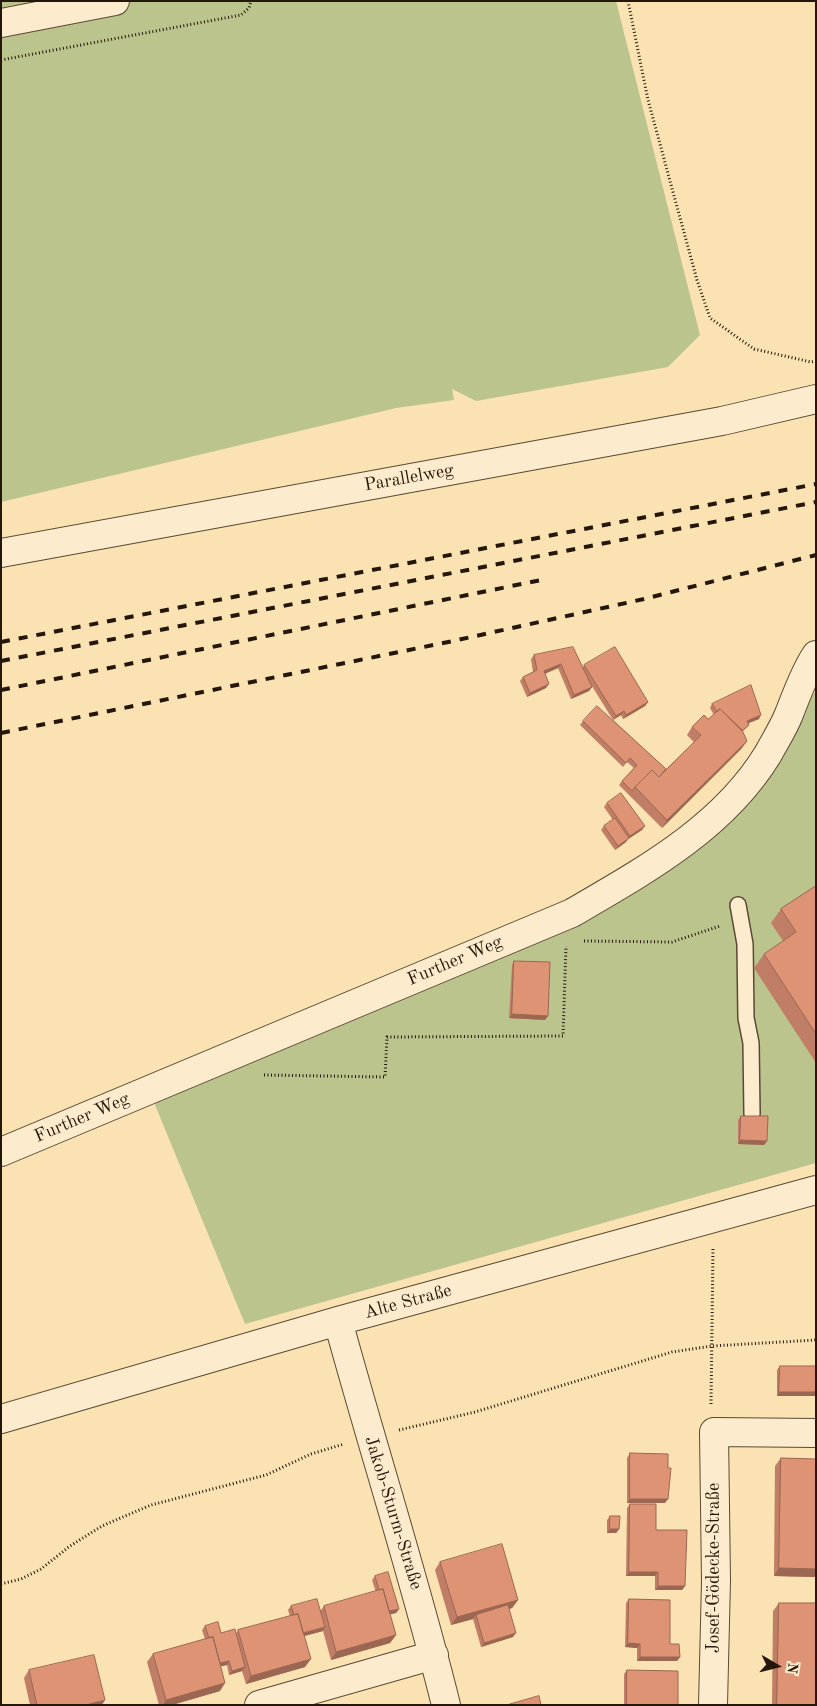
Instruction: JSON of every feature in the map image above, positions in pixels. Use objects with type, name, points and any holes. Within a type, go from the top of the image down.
[{"type":"street","points":[[1,23],[115,1]]},
{"type":"street","name":"Parallelweg","points":[[1,553],[722,421],[816,399]]},
{"type":"street","name":"Further Weg","points":[[1,1152],[572,913],[636,876],[687,842],[740,793],[767,756],[788,716],[802,680],[816,655]]},
{"type":"street","name":"Alte Straße","points":[[1,1419],[338,1321],[816,1190]]},
{"type":"street","name":"Jakob-Sturm-Straße","points":[[338,1321],[434,1655],[446,1705]]},
{"type":"street","points":[[714,1432],[816,1433]]},
{"type":"street","name":"Josef-Gödecke-Straße","points":[[713,1705],[716,1581],[714,1432]]},
{"type":"street","points":[[259,1705],[434,1655]]},
{"type":"lane","points":[[738,905],[745,944],[746,1018],[751,1043],[752,1114]]},
{"type":"path","points":[[1,60],[241,16],[249,8],[251,1]]},
{"type":"path","points":[[628,1],[648,100],[697,280],[710,318],[754,349],[811,362],[816,360]]},
{"type":"path","points":[[576,940],[672,942],[722,926],[738,905]]},
{"type":"path","points":[[264,1076],[384,1077],[387,1037],[563,1036],[566,940]]},
{"type":"path","points":[[713,1218],[711,1412],[714,1432]]},
{"type":"green space","points":[[1,1],[616,1],[700,335],[668,367],[476,401],[452,389],[454,400],[396,408],[1,502]]},
{"type":"green space","points":[[816,691],[816,1163],[245,1324],[151,1095],[670,864]]},
{"type":"building","points":[[573,647],[592,687],[574,695],[561,664],[544,671],[549,684],[530,693],[523,677],[537,670],[534,655]]},
{"type":"building","points":[[615,647],[648,702],[626,715],[624,711],[616,716],[584,665]]},
{"type":"building","points":[[751,685],[761,715],[747,721],[749,725],[742,731],[720,709],[717,712],[712,704]]},
{"type":"building","points":[[597,706],[666,769],[659,777],[652,770],[632,791],[622,781],[637,765],[630,758],[626,763],[583,721]]},
{"type":"building","points":[[720,709],[742,730],[747,741],[667,820],[635,787],[652,770],[659,777],[701,735],[692,727],[704,715],[708,719]]},
{"type":"building","points":[[621,793],[645,826],[630,836],[607,803]]},
{"type":"building","points":[[615,818],[629,838],[618,846],[604,826]]},
{"type":"building","points":[[816,886],[816,1034],[764,954],[796,932],[781,909]]},
{"type":"building","points":[[514,961],[550,962],[548,1016],[512,1014]]},
{"type":"building","points":[[741,1116],[768,1116],[767,1141],[740,1140]]},
{"type":"building","points":[[780,1366],[816,1366],[816,1392],[779,1392]]},
{"type":"building","points":[[630,1453],[668,1454],[668,1468],[671,1468],[668,1499],[630,1499]]},
{"type":"building","points":[[781,1458],[816,1459],[816,1569],[779,1568]]},
{"type":"building","points":[[630,1504],[656,1504],[656,1530],[687,1530],[685,1586],[658,1586],[658,1572],[629,1572]]},
{"type":"building","points":[[610,1516],[620,1516],[619,1529],[610,1529]]},
{"type":"building","points":[[502,1544],[518,1600],[457,1617],[440,1562]]},
{"type":"building","points":[[388,1572],[399,1609],[389,1611],[383,1589],[379,1590],[375,1576]]},
{"type":"building","points":[[383,1589],[396,1635],[336,1652],[324,1606]]},
{"type":"building","points":[[317,1599],[325,1627],[303,1633],[298,1614],[294,1615],[291,1606]]},
{"type":"building","points":[[629,1599],[670,1600],[670,1644],[679,1644],[680,1657],[640,1657],[640,1644],[628,1643]]},
{"type":"building","points":[[779,1603],[816,1603],[816,1705],[777,1705]]},
{"type":"building","points":[[508,1605],[516,1633],[484,1643],[476,1615]]},
{"type":"building","points":[[298,1614],[311,1659],[251,1676],[238,1630]]},
{"type":"building","points":[[218,1622],[221,1633],[235,1629],[245,1667],[232,1671],[229,1661],[220,1663],[213,1637],[209,1638],[205,1626]]},
{"type":"building","points":[[213,1637],[225,1683],[166,1700],[153,1654]]},
{"type":"building","points":[[94,1655],[105,1700],[86,1705],[37,1705],[29,1670]]},
{"type":"building","points":[[627,1670],[678,1671],[678,1705],[627,1705]]},
{"type":"building","points":[[539,1696],[541,1705],[507,1705]]},
{"type":"railway","points":[[1,642],[816,484]]},
{"type":"railway","points":[[1,661],[816,502]]},
{"type":"railway","points":[[1,733],[453,641],[644,599],[816,555]]},
{"type":"railway","points":[[1,690],[546,579]]}]
